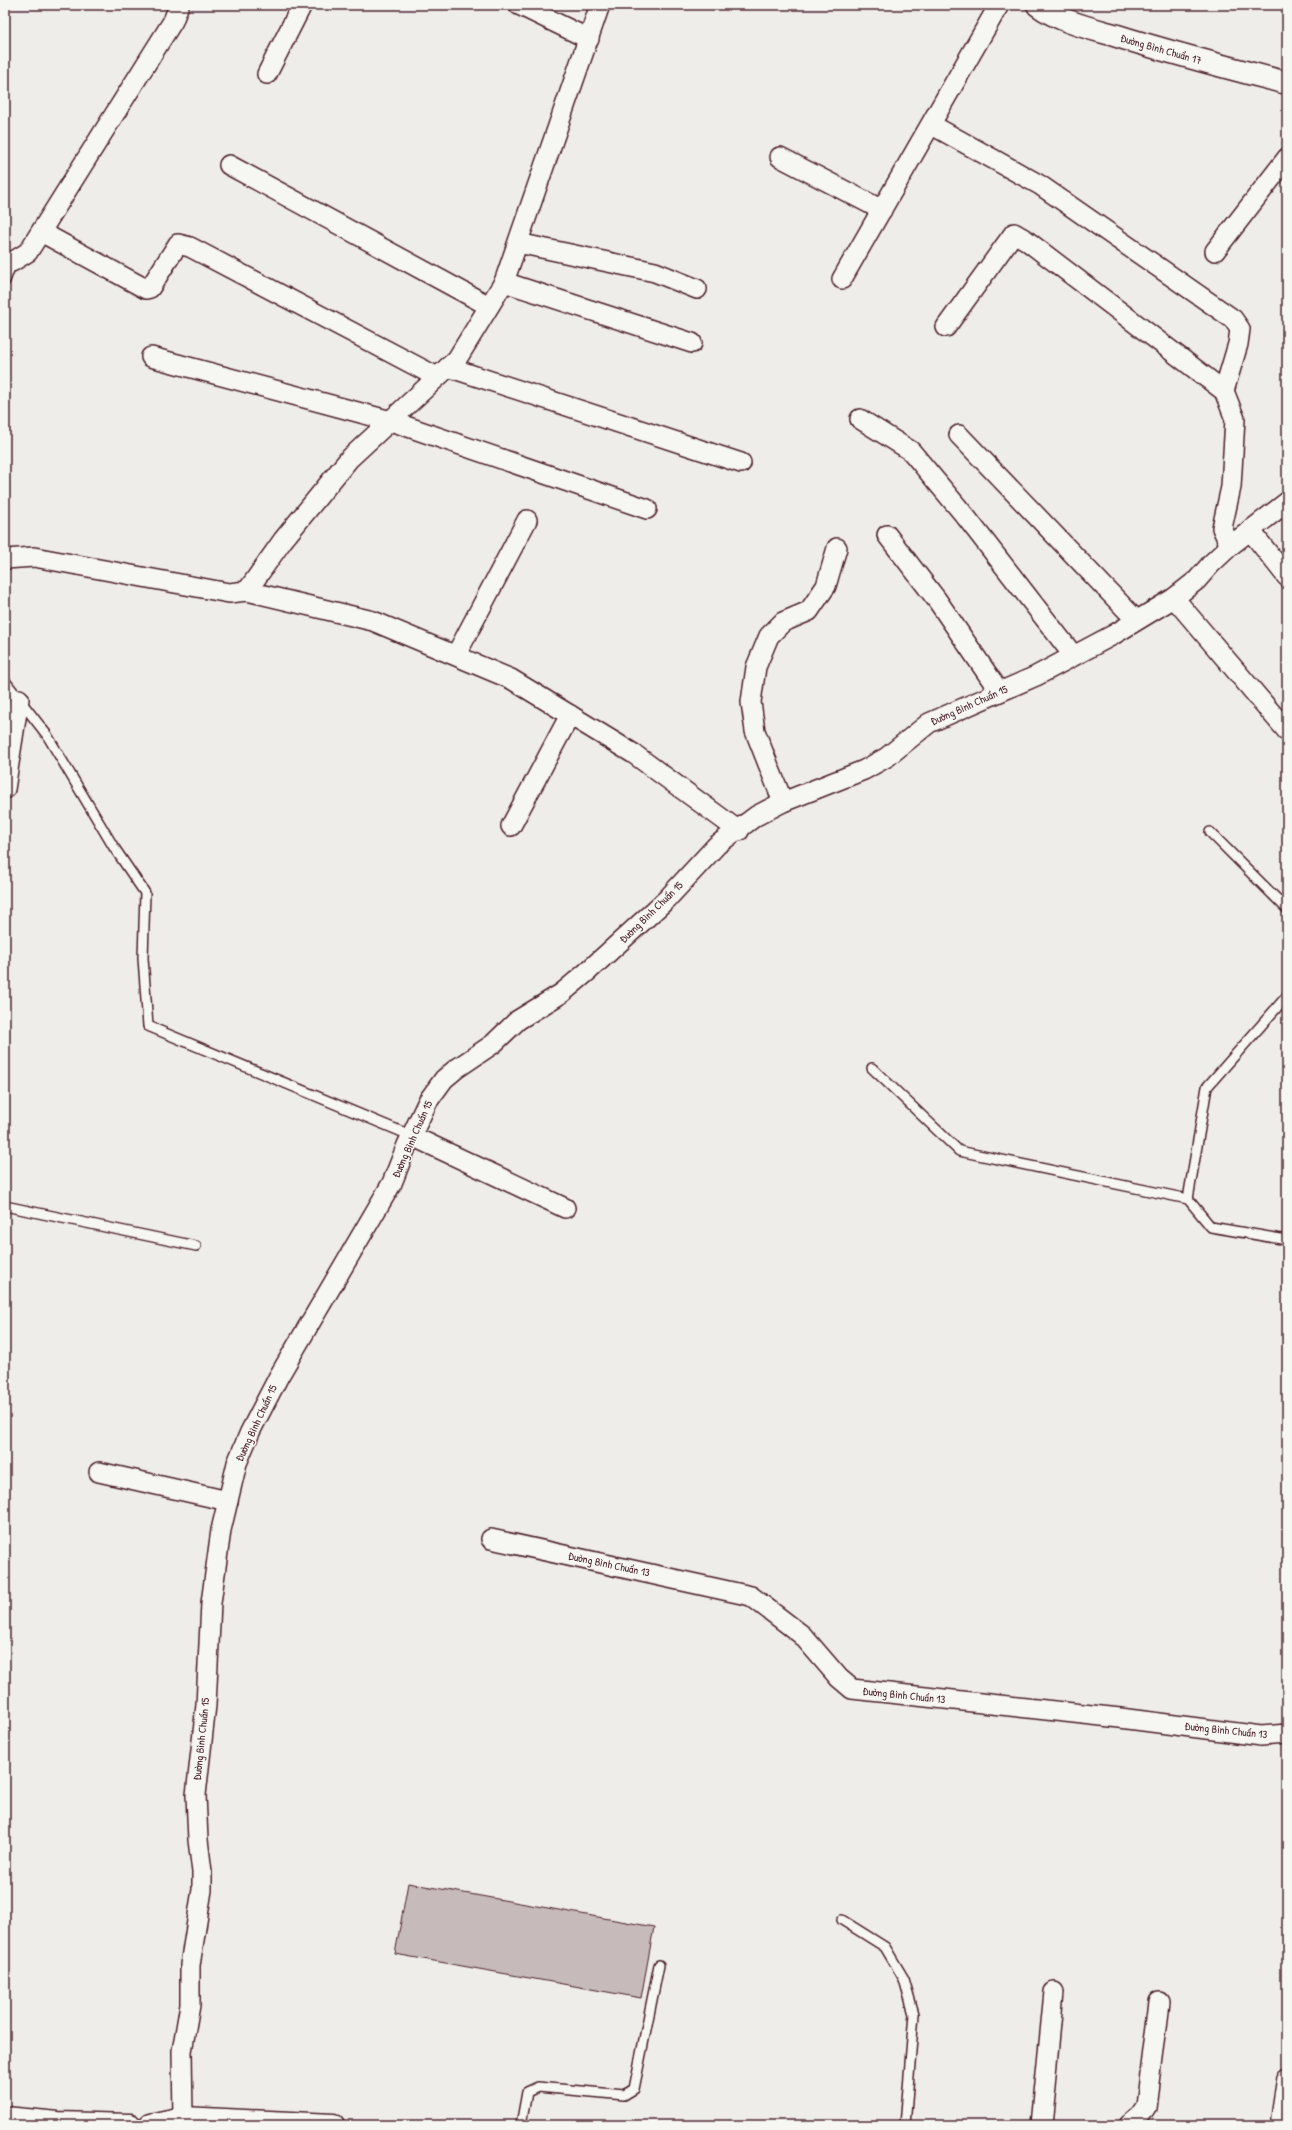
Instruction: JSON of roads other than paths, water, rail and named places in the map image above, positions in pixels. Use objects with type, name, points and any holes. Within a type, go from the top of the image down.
[{"type":"main road","name":"Đường Bình Chuẩn 17","points":[[1038,5],[1044,10],[1093,29],[1287,83]]},
{"type":"main road","points":[[5,2118],[84,2124],[130,2125]]},
{"type":"main road","points":[[150,2125],[183,2118],[333,2125]]},
{"type":"street","points":[[8,261],[28,252],[173,21],[179,5]]},
{"type":"street","points":[[267,74],[302,5]]},
{"type":"street","points":[[519,5],[589,39]]},
{"type":"street","points":[[247,591],[283,540],[349,459],[457,359],[504,282],[600,5]]},
{"type":"street","points":[[842,279],[932,125],[999,5]]},
{"type":"street","points":[[932,125],[1040,184],[1233,319],[1240,329],[1238,344],[1224,391]]},
{"type":"street","points":[[780,157],[882,210]]},
{"type":"street","points":[[1215,251],[1287,158]]},
{"type":"street","points":[[229,165],[489,306]]},
{"type":"street","points":[[41,232],[146,289],[150,288],[178,244],[190,247],[443,372],[741,463]]},
{"type":"street","points":[[946,327],[1014,233],[1026,240],[1224,391],[1235,419],[1231,487],[1222,528],[1230,546]]},
{"type":"street","points":[[518,243],[655,272],[697,289]]},
{"type":"street","points":[[504,282],[692,343]]},
{"type":"street","points":[[151,357],[391,420],[647,509]]},
{"type":"street","points":[[860,419],[911,452],[966,517],[1073,655]]},
{"type":"street","points":[[959,435],[1136,620]]},
{"type":"street","name":"Đường Bình Chuẩn 15","points":[[183,2118],[182,2051],[190,2005],[190,1964],[202,1890],[196,1795],[206,1705],[211,1603],[221,1530],[237,1463],[254,1425],[279,1376],[392,1183],[428,1101],[444,1079],[493,1044],[518,1020],[562,993],[587,972],[667,899],[717,845],[739,831],[756,816],[783,802],[864,770],[887,757],[929,723],[1036,676],[1113,635],[1174,598],[1197,580],[1210,564],[1230,546],[1287,502]]},
{"type":"street","points":[[456,656],[527,520]]},
{"type":"street","points":[[1250,530],[1287,577]]},
{"type":"street","points":[[887,535],[936,600],[999,691]]},
{"type":"street","points":[[783,802],[755,731],[751,702],[756,667],[769,636],[783,622],[809,611],[826,586],[837,548]]},
{"type":"street","points":[[5,559],[34,557],[229,593],[247,591],[373,621],[511,679],[634,754],[739,831]]},
{"type":"street","points":[[1174,598],[1287,731]]},
{"type":"street","points":[[5,788],[19,699]]},
{"type":"street","points":[[512,826],[570,715]]},
{"type":"street","points":[[412,1136],[566,1208]]},
{"type":"street","points":[[99,1472],[228,1501]]},
{"type":"street","name":"Đường Bình Chuẩn 13","points":[[491,1539],[751,1596],[802,1635],[838,1678],[852,1689],[1120,1718],[1261,1736],[1287,1734]]},
{"type":"street","points":[[1042,2125],[1054,1992]]},
{"type":"street","points":[[1129,2125],[1140,2116],[1146,2107],[1159,2002]]},
{"type":"street","points":[[1280,2125],[1287,2078]]},
{"type":"lane","points":[[5,281],[8,261]]},
{"type":"lane","points":[[5,681],[46,735],[114,846],[145,893],[143,958],[148,1026],[412,1136]]},
{"type":"lane","points":[[1210,832],[1287,909]]},
{"type":"lane","points":[[1188,1199],[1207,1087],[1287,996]]},
{"type":"lane","points":[[872,1068],[959,1151],[1188,1199],[1211,1227],[1287,1240]]},
{"type":"lane","points":[[5,1206],[196,1246]]},
{"type":"lane","points":[[842,1920],[885,1947],[904,1979],[914,2014],[905,2125]]},
{"type":"lane","points":[[521,2125],[527,2092],[538,2087],[624,2095],[634,2089],[659,1965]]}]
